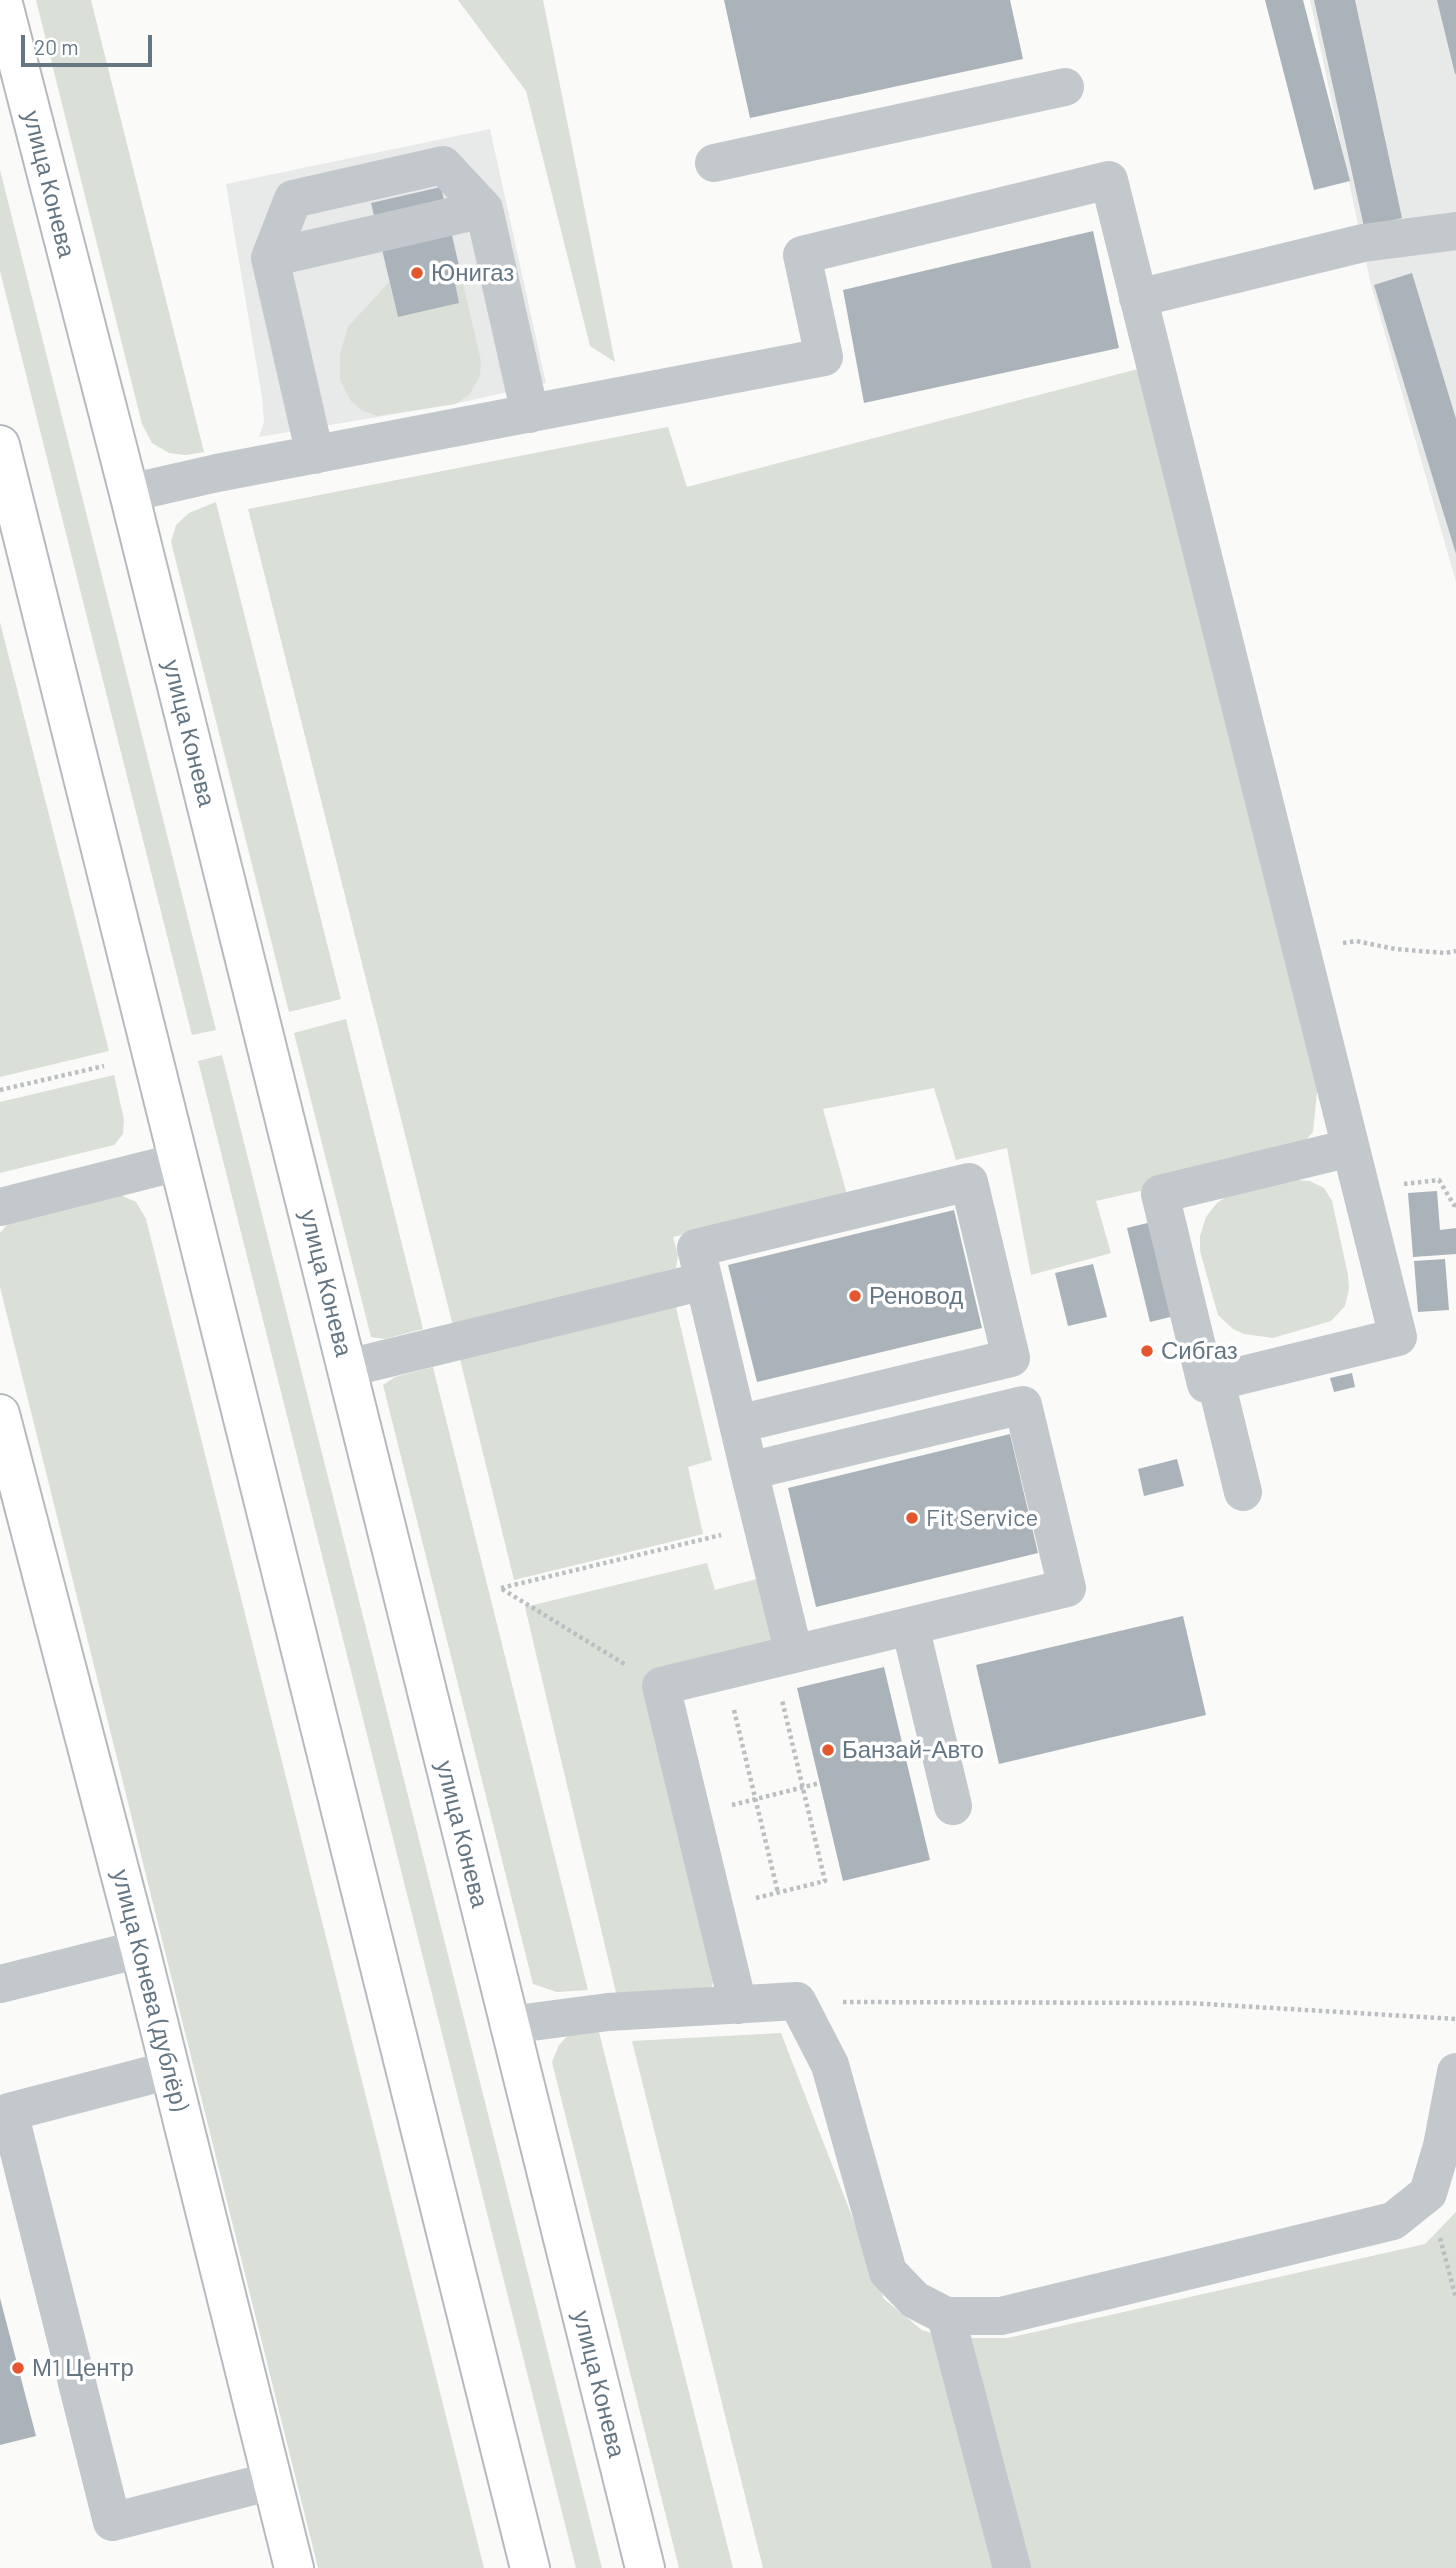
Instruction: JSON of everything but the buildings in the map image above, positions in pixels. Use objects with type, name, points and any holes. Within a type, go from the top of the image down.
[{"type":"main road","name":"улица Конева","points":[[2,0],[129,493],[645,2568]]},
{"type":"main road","points":[[0,445],[530,2568]]},
{"type":"main road","name":"улица Конева (дублёр)","points":[[0,1414],[140,1949],[294,2568]]},
{"type":"street","points":[[714,163],[1065,87]]},
{"type":"street","points":[[315,455],[270,258],[293,200],[431,167],[443,165],[484,209],[530,414]]},
{"type":"street","points":[[129,493],[217,473],[824,357],[802,256],[1109,180],[1398,1337],[1206,1384],[1160,1194],[1350,1148]]},
{"type":"street","points":[[270,258],[484,209]]},
{"type":"street","points":[[1138,298],[1363,243],[1456,231]]},
{"type":"street","points":[[0,1207],[178,1161]]},
{"type":"street","points":[[738,1424],[1011,1358],[969,1182],[696,1248],[762,1525],[794,1654]]},
{"type":"street","points":[[348,1368],[704,1281]]},
{"type":"street","points":[[1216,1382],[1243,1492]]},
{"type":"street","points":[[738,2005],[661,1686],[1067,1588],[1023,1405],[750,1471]]},
{"type":"street","points":[[910,1626],[953,1807]]},
{"type":"street","points":[[0,1984],[140,1949]]},
{"type":"street","points":[[509,2025],[608,2012],[797,2001],[830,2065],[888,2272],[915,2300],[946,2316],[1001,2316],[1393,2221],[1428,2193],[1442,2146],[1456,2072]]},
{"type":"street","points":[[170,2070],[9,2112],[112,2522],[272,2481]]},
{"type":"street","points":[[946,2316],[1012,2568]]},
{"type":"path","points":[[1301,948],[1356,941],[1395,949],[1445,953],[1456,951]]},
{"type":"path","points":[[0,1090],[104,1066]]},
{"type":"path","points":[[1439,1180],[1456,1205]]},
{"type":"path","points":[[661,1686],[501,1588],[762,1525]]},
{"type":"path","points":[[715,1908],[825,1881],[781,1697],[769,1700]]},
{"type":"path","points":[[670,1724],[745,1706]]},
{"type":"path","points":[[733,1709],[778,1893]]},
{"type":"path","points":[[692,1814],[820,1783]]},
{"type":"path","points":[[797,2001],[1189,2003],[1456,2019]]},
{"type":"path","points":[[1428,2193],[1456,2298]]},
{"type":"shaded area","points":[[36,0],[91,0],[204,452],[186,455],[169,453],[152,443],[142,424]]},
{"type":"shaded area","points":[[458,0],[543,0],[615,362],[590,346],[526,91]]},
{"type":"shaded area","points":[[1310,0],[1456,0],[1456,582],[1371,285]]},
{"type":"shaded area","points":[[490,129],[546,383],[455,404],[259,437],[264,422],[262,397],[226,184]]},
{"type":"shaded area","points":[[0,170],[216,1030],[192,1035],[0,271]]},
{"type":"shaded area","points":[[459,266],[481,361],[480,376],[469,395],[455,404],[377,416],[361,410],[351,401],[340,380],[340,354],[348,327],[389,282],[398,317],[459,303],[452,268]]},
{"type":"shaded area","points":[[1138,369],[1318,1082],[1313,1132],[1302,1144],[1250,1166],[1096,1201],[1111,1253],[1031,1275],[1007,1148],[956,1160],[934,1088],[823,1109],[848,1198],[673,1237],[678,1255],[676,1268],[454,1330],[248,509],[668,427],[687,487]]},
{"type":"shaded area","points":[[216,502],[341,999],[289,1012],[171,542],[176,525],[189,513]]},
{"type":"shaded area","points":[[0,622],[109,1051],[0,1077]]},
{"type":"shaded area","points":[[346,1019],[423,1329],[385,1339],[371,1337],[294,1033]]},
{"type":"shaded area","points":[[222,1055],[602,2568],[576,2568],[198,1061]]},
{"type":"shaded area","points":[[114,1075],[124,1120],[123,1134],[114,1145],[0,1173],[0,1102]]},
{"type":"shaded area","points":[[1297,1180],[1310,1181],[1324,1188],[1332,1201],[1348,1275],[1349,1289],[1345,1306],[1331,1321],[1273,1338],[1244,1334],[1233,1329],[1218,1315],[1200,1251],[1200,1236],[1206,1217],[1217,1203],[1229,1195]]},
{"type":"shaded area","points":[[118,1194],[136,1202],[146,1219],[484,2568],[318,2568],[0,1287],[0,1233],[10,1221]]},
{"type":"shaded area","points":[[675,1303],[712,1460],[688,1467],[703,1534],[514,1580],[459,1355]]},
{"type":"shaded area","points":[[433,1367],[588,1990],[557,1992],[533,1984],[383,1385],[395,1377]]},
{"type":"shaded area","points":[[707,1563],[715,1590],[764,1577],[781,1639],[656,1678],[715,1963],[712,1988],[618,2001],[525,1607]]},
{"type":"shaded area","points":[[598,2028],[733,2568],[679,2568],[552,2062],[559,2045],[573,2030]]},
{"type":"shaded area","points":[[781,2033],[884,2299],[922,2330],[946,2338],[1008,2338],[1425,2244],[1456,2212],[1456,2568],[763,2568],[632,2041]]},
{"type":"place","name":"Юнигаз","points":[[417,273]]},
{"type":"place","name":"Реновод","points":[[855,1296]]},
{"type":"place","name":"Сибгаз","points":[[1147,1351]]},
{"type":"place","name":"Fit Service","points":[[912,1518]]},
{"type":"place","name":"Банзай-Авто","points":[[828,1750]]},
{"type":"place","name":"М1 Центр","points":[[18,2368]]}]
